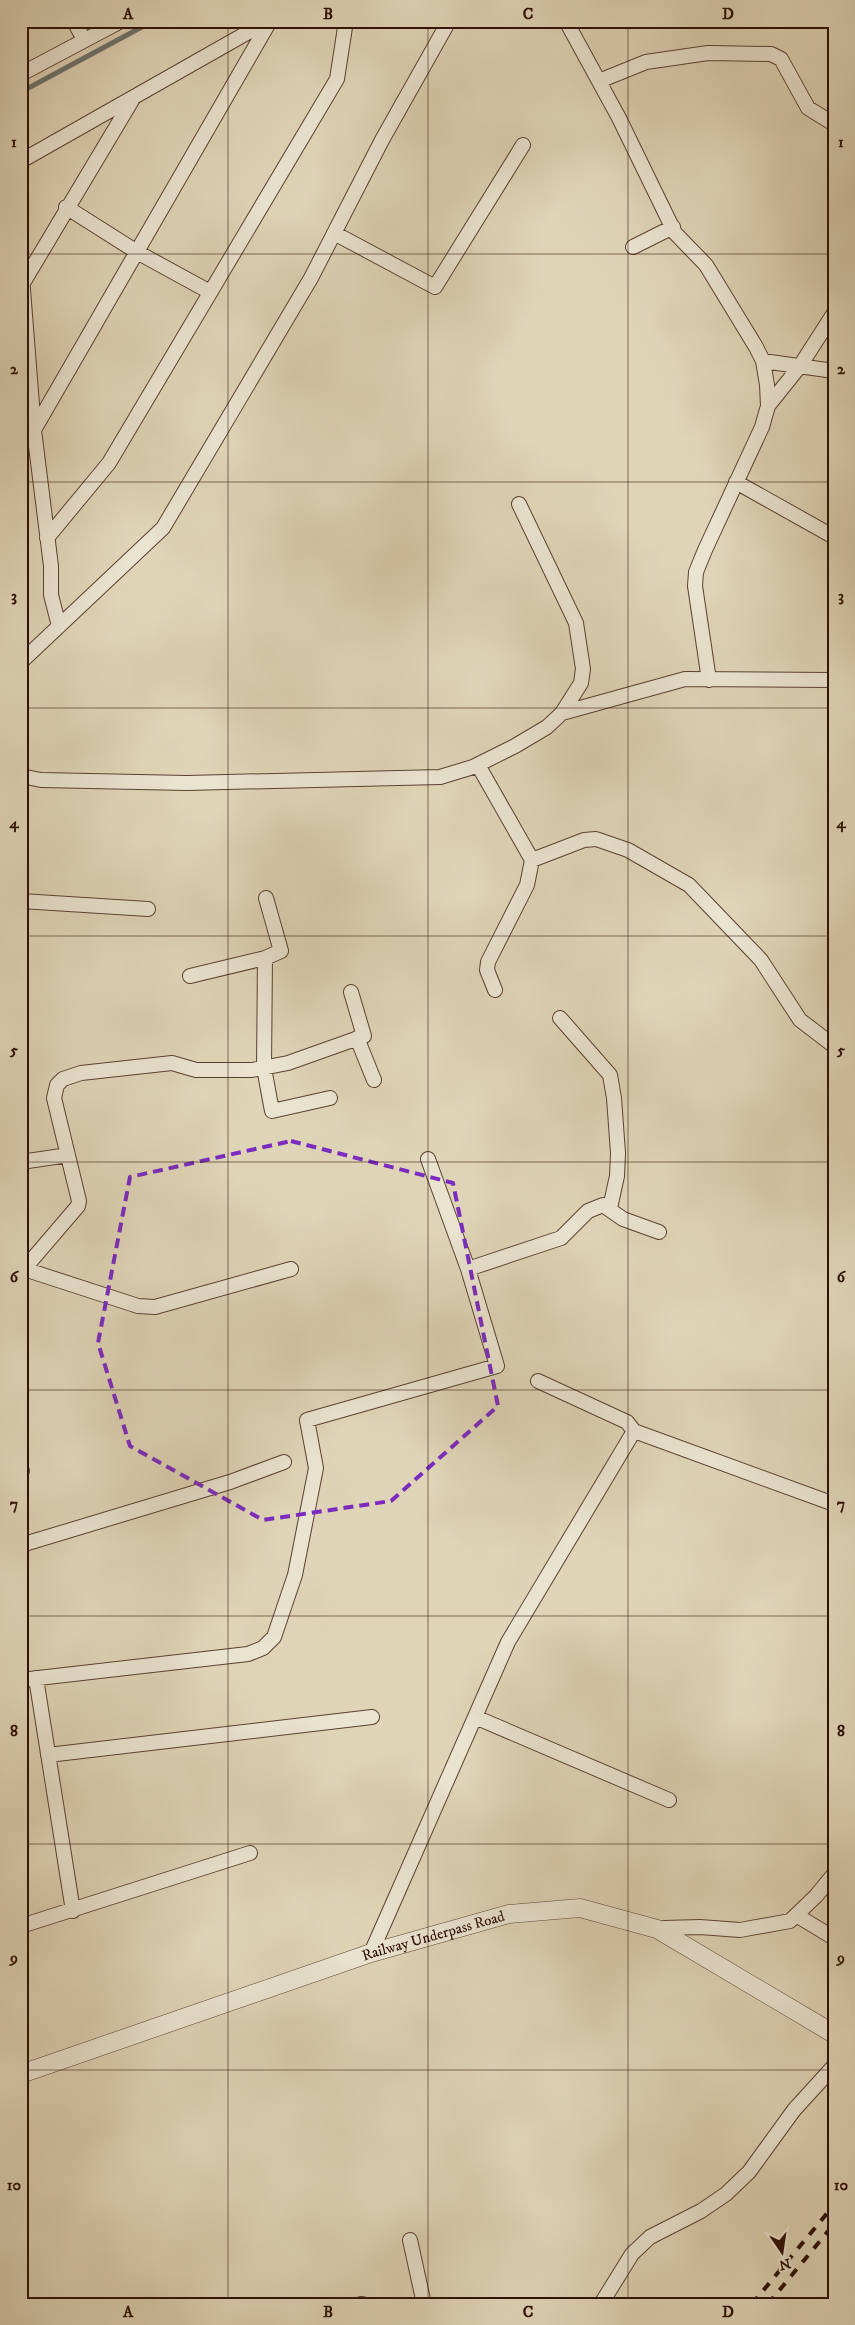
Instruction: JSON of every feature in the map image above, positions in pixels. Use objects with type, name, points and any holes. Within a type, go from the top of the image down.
[{"type":"street","points":[[74,21],[84,40]]},
{"type":"street","points":[[21,74],[121,21]]},
{"type":"street","points":[[21,160],[269,21]]},
{"type":"street","points":[[34,430],[269,21]]},
{"type":"street","points":[[47,538],[109,463],[336,79],[346,21]]},
{"type":"street","points":[[21,662],[163,528],[311,278],[382,140],[449,21]]},
{"type":"street","points":[[566,21],[599,80],[675,233],[706,264],[763,361],[768,406],[762,427],[696,572],[695,586],[709,680]]},
{"type":"street","points":[[599,80],[646,62],[708,53],[770,54],[781,59],[808,108],[834,124]]},
{"type":"street","points":[[23,283],[66,207],[134,97]]},
{"type":"street","points":[[334,233],[435,287],[523,145]]},
{"type":"street","points":[[66,207],[137,252],[210,292]]},
{"type":"street","points":[[633,247],[672,227]]},
{"type":"street","points":[[21,264],[34,430],[47,538],[51,595],[59,626]]},
{"type":"street","points":[[768,406],[800,366],[834,313]]},
{"type":"street","points":[[763,361],[834,371]]},
{"type":"street","points":[[736,482],[834,537]]},
{"type":"street","points":[[21,776],[41,780],[187,782],[440,777],[478,765],[516,746],[547,727],[562,713],[581,683],[583,669],[576,623],[519,504]]},
{"type":"street","points":[[562,713],[685,680],[834,680]]},
{"type":"street","points":[[478,765],[532,860],[532,867],[522,897],[488,962],[487,970],[495,990]]},
{"type":"street","points":[[532,860],[584,840],[596,840],[628,850],[689,885],[761,960],[800,1020],[834,1046]]},
{"type":"street","points":[[190,976],[265,958],[281,951],[266,898]]},
{"type":"street","points":[[21,901],[148,909]]},
{"type":"street","points":[[265,958],[264,1068],[272,1111],[330,1098]]},
{"type":"street","points":[[291,1269],[155,1307],[138,1306],[23,1269],[78,1206],[79,1201],[54,1098],[58,1085],[63,1079],[81,1073],[172,1063],[196,1070],[210,1071],[264,1068],[288,1063],[364,1036],[351,992]]},
{"type":"street","points":[[560,1018],[610,1075],[614,1098],[618,1153],[617,1176],[610,1208]]},
{"type":"street","points":[[357,1038],[374,1080]]},
{"type":"street","points":[[21,1162],[68,1155]]},
{"type":"street","points":[[21,1680],[248,1654],[263,1648],[274,1637],[294,1575],[316,1468],[308,1420],[497,1366],[468,1269],[428,1159]]},
{"type":"street","points":[[468,1269],[562,1238],[588,1211],[604,1205],[623,1219],[659,1232]]},
{"type":"street","points":[[538,1381],[628,1422],[634,1431],[834,1504]]},
{"type":"street","points":[[371,1952],[508,1642],[634,1431]]},
{"type":"street","points":[[21,1545],[230,1482],[284,1462]]},
{"type":"street","points":[[36,1678],[73,1911]]},
{"type":"street","points":[[475,1716],[669,1800]]},
{"type":"street","points":[[48,1755],[372,1717]]},
{"type":"street","points":[[21,1926],[73,1911],[250,1853]]},
{"type":"street","points":[[661,1932],[664,1928],[688,1926],[740,1930],[790,1921],[816,1896],[834,1874]]},
{"type":"street","name":"Railway Underpass Road","points":[[21,2074],[371,1952],[509,1914],[580,1908],[661,1932],[834,2034]]},
{"type":"street","points":[[796,1915],[834,1938]]},
{"type":"street","points":[[601,2304],[632,2254],[650,2237],[701,2211],[726,2194],[749,2172],[794,2110],[834,2066]]},
{"type":"street","points":[[410,2240],[424,2304]]},
{"type":"highlighted area","points":[[291,1141],[453,1183],[498,1406],[391,1501],[263,1520],[130,1446],[98,1343],[130,1177]]},
{"type":"waterway","points":[[21,92],[153,21]]},
{"type":"railway","points":[[752,2304],[834,2205]]},
{"type":"railway","points":[[768,2304],[834,2224]]}]
